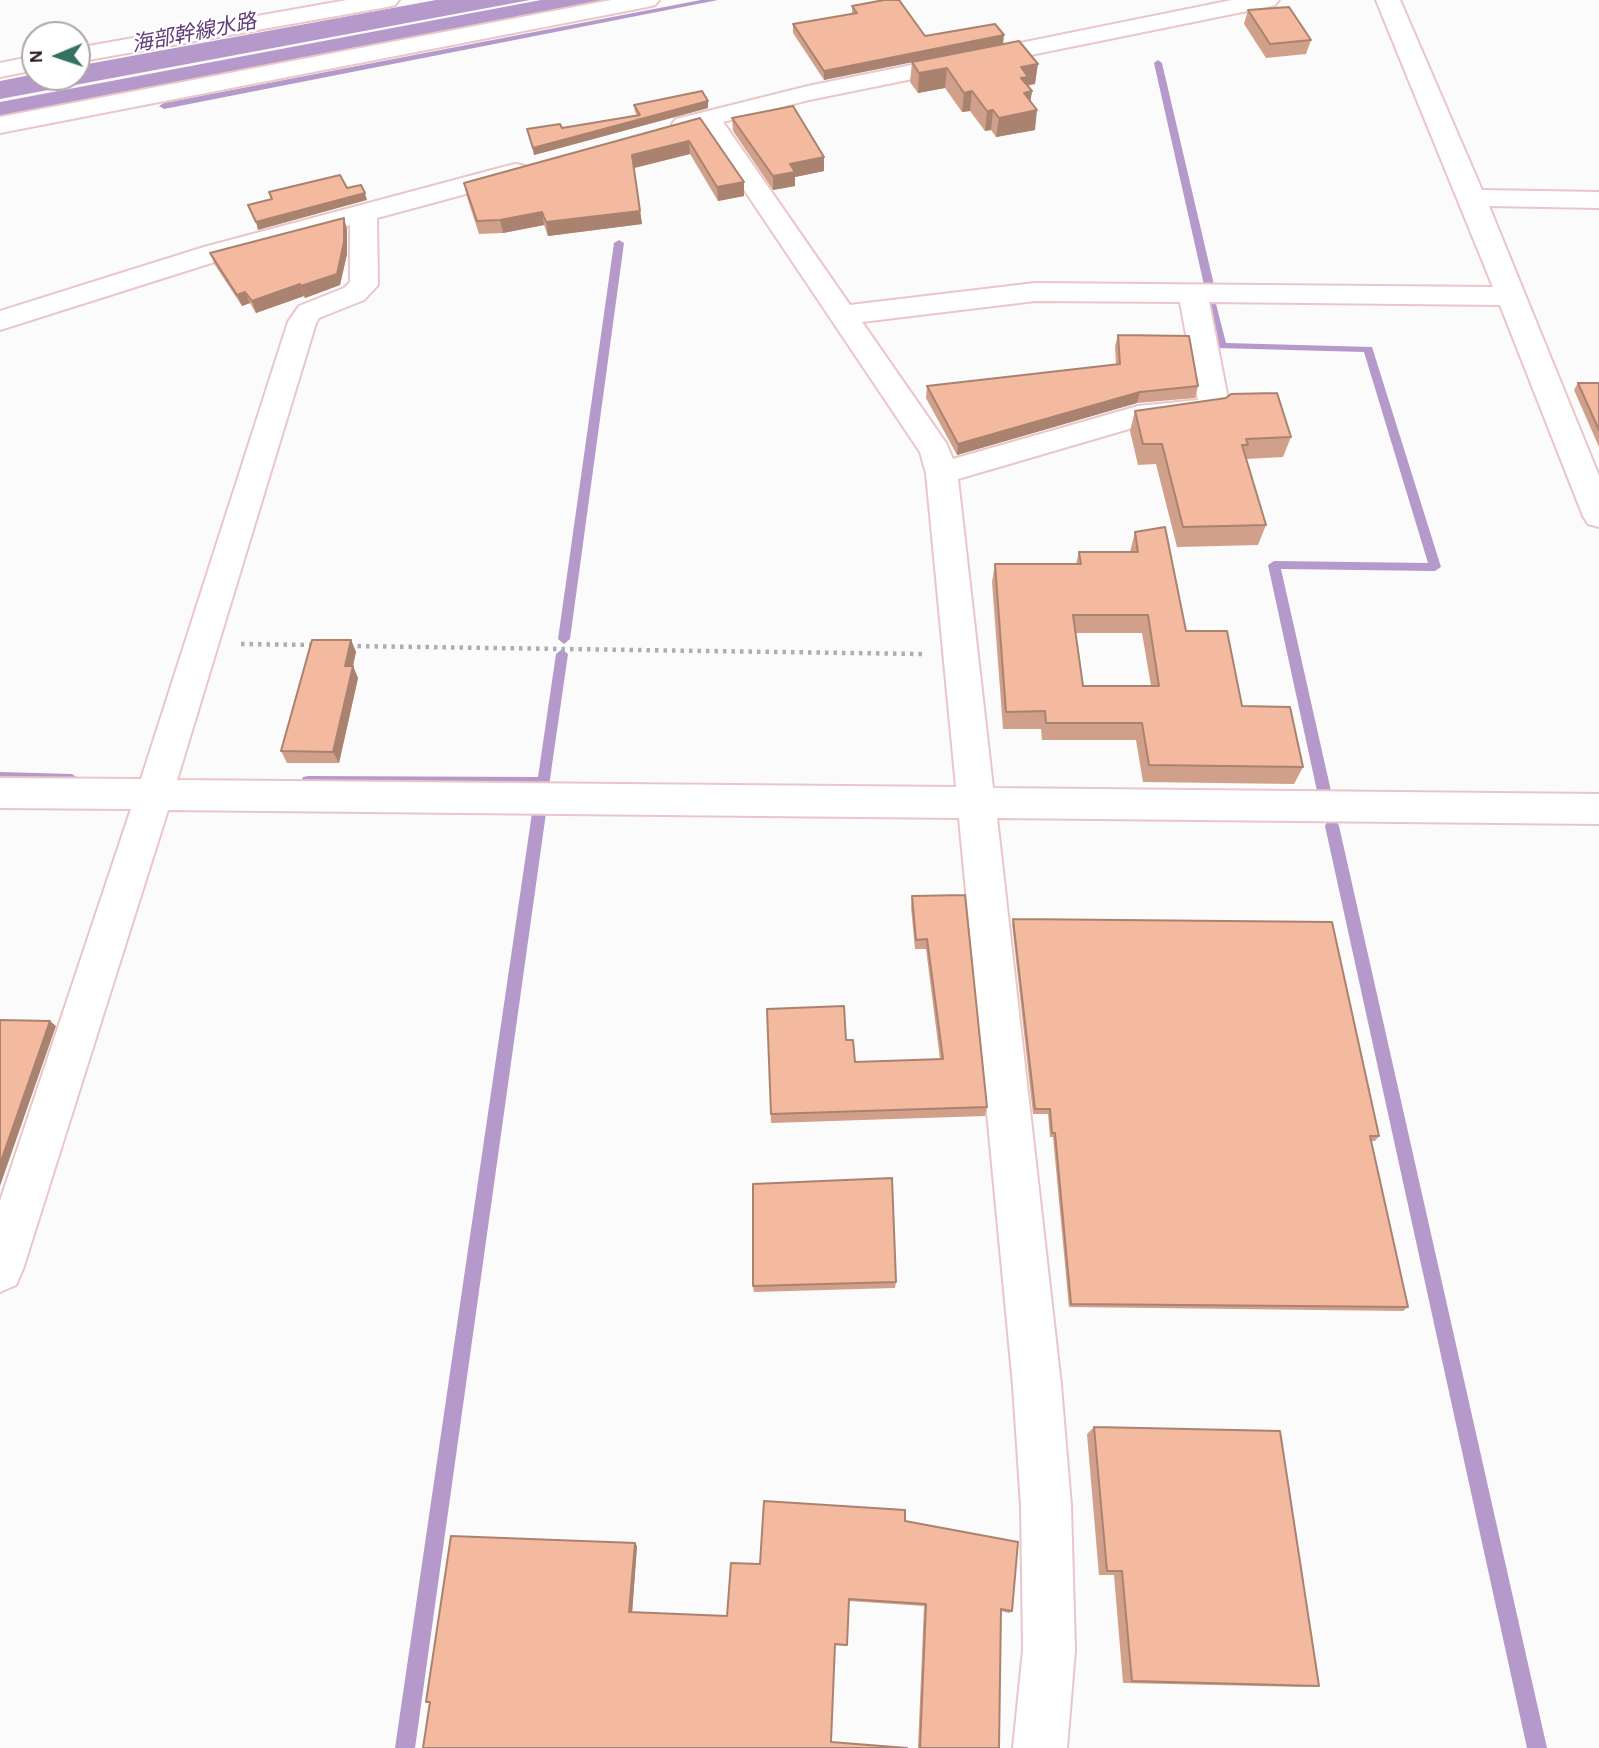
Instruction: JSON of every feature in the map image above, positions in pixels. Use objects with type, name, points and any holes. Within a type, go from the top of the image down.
[{"type":"street","points":[[91,53],[387,0]]},
{"type":"street","points":[[0,125],[647,0]]},
{"type":"street","points":[[657,132],[808,93],[1267,0]]},
{"type":"street","points":[[1388,0],[1472,198],[1599,516]]},
{"type":"street","points":[[0,70],[21,66]]},
{"type":"street","points":[[708,118],[935,451],[942,473],[1037,1385],[1045,1493],[1049,1650],[1040,1748]]},
{"type":"street","points":[[0,321],[214,253],[543,164]]},
{"type":"street","points":[[1472,198],[1599,200]]},
{"type":"street","points":[[0,1269],[155,795],[302,322],[309,312],[354,294],[364,285],[363,214]]},
{"type":"street","points":[[843,315],[1035,292],[1511,296]]},
{"type":"street","points":[[942,473],[1138,416],[1208,409],[1214,404],[1193,293]]},
{"type":"street","points":[[0,793],[1599,809]]},
{"type":"path","points":[[202,644],[326,646]]},
{"type":"path","points":[[340,646],[960,655]]},
{"type":"shaded area","points":[[436,0],[530,0],[91,82],[91,63]]},
{"type":"shaded area","points":[[541,0],[623,0],[0,118],[0,102],[58,91],[91,91],[91,85]]},
{"type":"shaded area","points":[[21,77],[21,91],[43,91],[0,99],[0,81]]},
{"type":"building","points":[[899,0],[925,36],[995,24],[1004,35],[824,71],[793,24],[857,13],[852,6]]},
{"type":"building","points":[[1289,7],[1311,40],[1270,44],[1248,10]]},
{"type":"building","points":[[1019,41],[1038,64],[1021,67],[1028,77],[1021,78],[1032,91],[1024,93],[1037,110],[999,118],[993,110],[987,111],[972,91],[964,93],[947,68],[919,73],[912,62]]},
{"type":"building","points":[[702,91],[708,101],[533,148],[527,129],[560,124],[562,128],[640,115],[634,105]]},
{"type":"building","points":[[793,106],[824,157],[790,164],[795,172],[773,176],[732,118]]},
{"type":"building","points":[[700,118],[744,182],[717,187],[689,141],[632,155],[640,211],[546,222],[542,212],[500,220],[477,221],[464,183]]},
{"type":"building","points":[[340,175],[347,188],[361,185],[365,193],[256,222],[248,205],[272,199],[269,192]]},
{"type":"building","points":[[344,218],[344,242],[337,274],[252,301],[245,292],[237,295],[210,253]]},
{"type":"building","points":[[1118,335],[1189,336],[1198,386],[1140,392],[958,444],[927,386],[1120,364]]},
{"type":"building","points":[[1578,383],[1599,383],[1599,430]]},
{"type":"building","points":[[1277,393],[1291,437],[1246,439],[1248,445],[1242,445],[1266,525],[1183,527],[1162,444],[1143,444],[1135,411],[1226,398],[1231,394]]},
{"type":"building","points":[[1165,527],[1186,631],[1227,631],[1242,706],[1290,707],[1303,767],[1149,765],[1142,723],[1046,723],[1045,711],[1006,712],[995,564],[1081,564],[1079,552],[1138,552],[1135,532]],"holes":[[[1073,615],[1148,615],[1159,686],[1083,686]]]},
{"type":"building","points":[[312,640],[351,640],[345,666],[353,666],[333,752],[281,751]]},
{"type":"building","points":[[965,895],[987,1107],[771,1114],[767,1009],[844,1006],[846,1040],[853,1040],[855,1062],[943,1059],[927,939],[916,940],[912,896]]},
{"type":"building","points":[[1013,919],[1332,922],[1379,1136],[1370,1136],[1408,1307],[1071,1304],[1055,1133],[1052,1133],[1050,1109],[1035,1109]]},
{"type":"building","points":[[0,1020],[50,1021],[0,1164]]},
{"type":"building","points":[[892,1178],[896,1282],[753,1286],[753,1184]]},
{"type":"building","points":[[1094,1427],[1280,1431],[1319,1686],[1132,1681],[1122,1571],[1107,1571]]},
{"type":"building","points":[[764,1501],[905,1510],[905,1521],[1018,1542],[1012,1611],[1001,1609],[999,1748],[920,1748],[926,1604],[849,1599],[847,1645],[835,1644],[831,1742],[907,1748],[423,1748],[430,1702],[426,1702],[451,1536],[635,1543],[629,1612],[727,1616],[731,1563],[760,1564]]},
{"type":"waterway","points":[[164,106],[714,0]]},
{"type":"waterway","points":[[1158,63],[1209,285]]},
{"type":"waterway","points":[[564,639],[619,243]]},
{"type":"waterway","points":[[1211,304],[1221,346],[1368,349],[1435,567],[1274,565],[1324,791]]},
{"type":"waterway","points":[[308,781],[544,782],[562,654]]},
{"type":"waterway","points":[[0,777],[72,779]]},
{"type":"waterway","points":[[405,1748],[539,813]]},
{"type":"waterway","points":[[1332,826],[1537,1748]]},
{"type":"water label","name":"海部幹線水路","points":[[194,33]]}]
